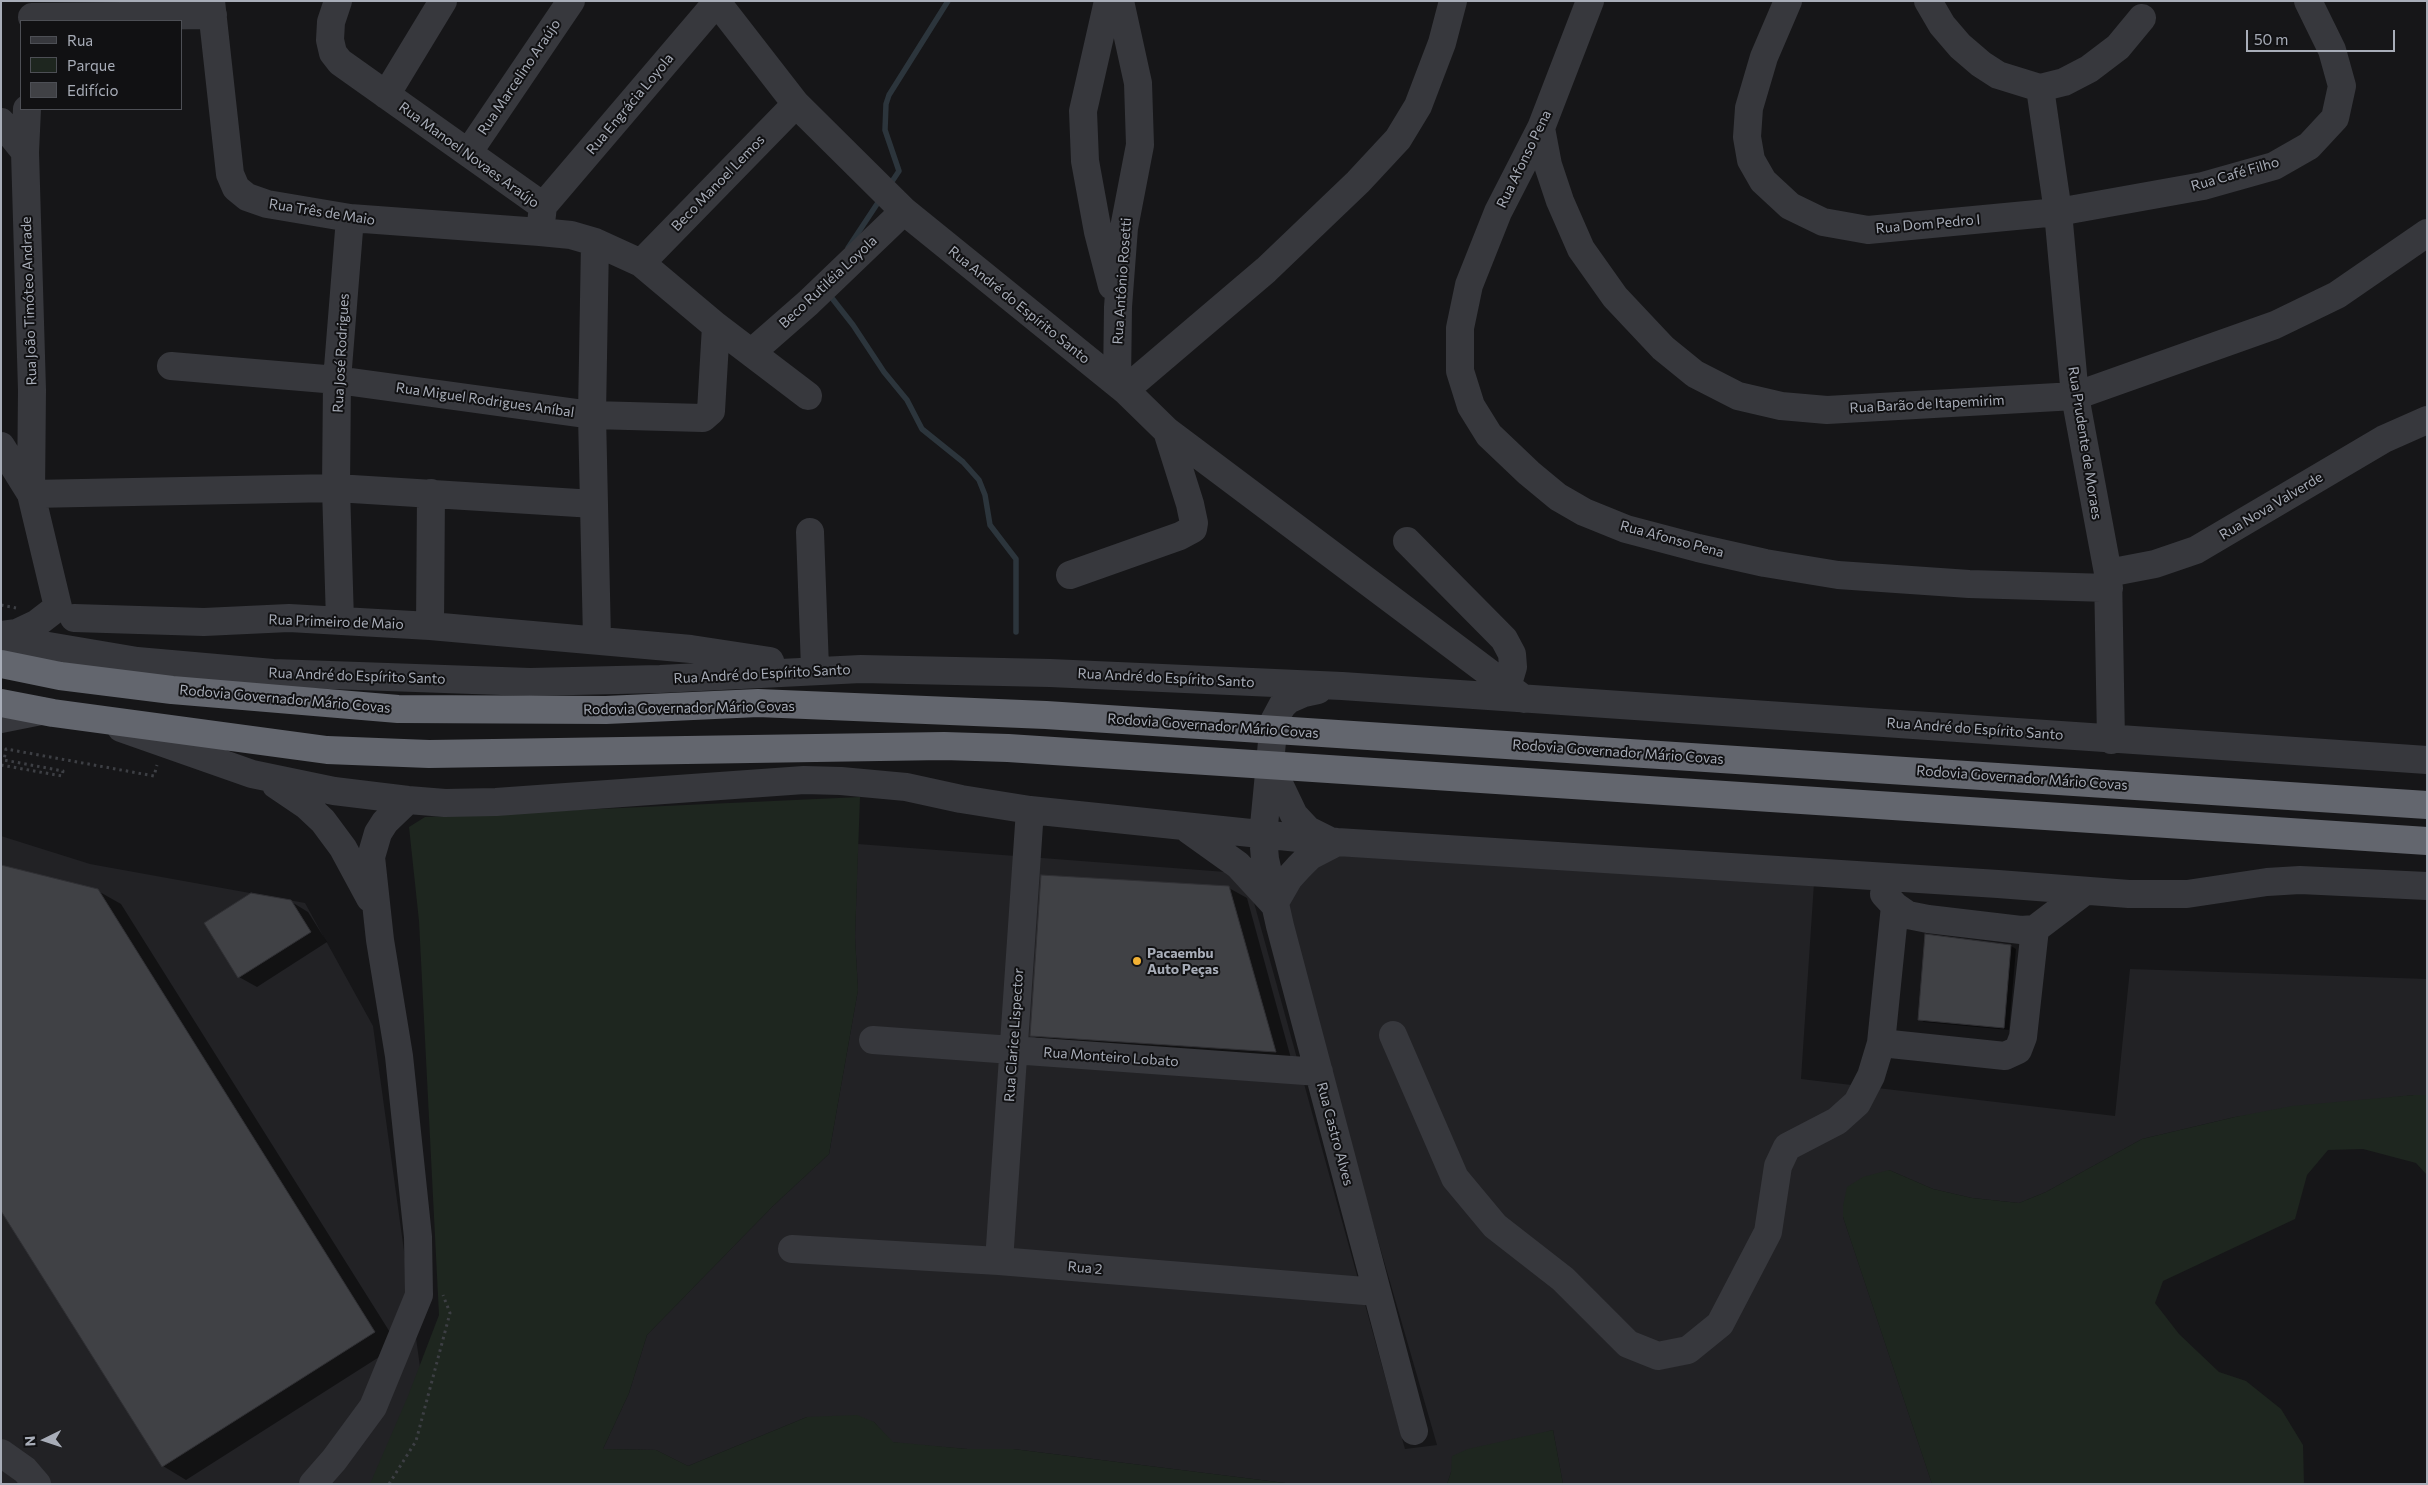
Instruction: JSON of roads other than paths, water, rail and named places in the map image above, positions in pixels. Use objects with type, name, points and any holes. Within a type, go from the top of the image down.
[{"type":"highway","name":"Rodovia Governador Mário Covas","points":[[1,664],[60,676],[172,690],[398,709],[606,710],[758,703],[1046,715],[2427,805]]},
{"type":"highway","points":[[1,703],[41,711],[328,750],[429,754],[944,746],[1321,768],[2427,841]]},
{"type":"street","name":"Rua Manoel Novaes Araújo","points":[[338,1],[331,22],[330,40],[333,53],[350,71],[468,153],[542,219],[571,235],[595,242],[641,263],[716,326],[808,396]]},
{"type":"street","points":[[386,95],[443,1]]},
{"type":"street","name":"Rua Marcelino Araújo","points":[[468,153],[571,1]]},
{"type":"street","name":"Rua Antônio Rosetti","points":[[1108,1],[1083,111],[1085,161],[1111,230],[1118,307],[1121,387]]},
{"type":"street","name":"Rua Antônio Rosetti","points":[[1111,230],[1140,145],[1138,83],[1120,1]]},
{"type":"street","points":[[1121,387],[1266,270],[1358,182],[1398,139],[1422,98],[1442,43],[1453,1]]},
{"type":"street","name":"Rua Afonso Pena","points":[[1590,1],[1541,128],[1498,212],[1470,284],[1460,328],[1460,372],[1471,406],[1489,435],[1543,485],[1558,497],[1584,512],[1626,529],[1765,563],[1838,575],[1969,584],[2108,580]]},
{"type":"street","name":"Rua Dom Pedro I","points":[[1788,1],[1764,57],[1749,108],[1748,136],[1751,160],[1763,181],[1790,206],[1823,222],[1868,230],[2058,212]]},
{"type":"street","points":[[1928,1],[1942,25],[1960,46],[1981,64],[1998,75],[2040,88],[2064,82],[2089,69],[2118,47],[2142,18]]},
{"type":"street","name":"Rua Café Filho","points":[[2058,212],[2203,186],[2274,166],[2309,146],[2335,118],[2342,86],[2332,50],[2308,1]]},
{"type":"street","name":"Rua André do Espírito Santo","points":[[717,2],[796,104],[904,211],[1121,387],[1167,431],[1516,693]]},
{"type":"street","name":"Rua Engrácia Loyola","points":[[542,219],[717,2]]},
{"type":"street","points":[[33,13],[212,8]]},
{"type":"street","name":"Rua Três de Maio","points":[[212,8],[230,174],[236,188],[247,197],[267,204],[350,218],[542,219]]},
{"type":"street","points":[[1099,43],[1115,41],[1131,47]]},
{"type":"street","name":"Rua Prudente de Moraes","points":[[2040,88],[2058,212],[2075,396],[2108,580],[2111,740]]},
{"type":"street","name":"Beco Manoel Lemos","points":[[641,263],[796,104]]},
{"type":"street","name":"Rua João Timóteo Andrade","points":[[27,110],[25,152],[32,390],[31,494]]},
{"type":"street","points":[[1,122],[25,152]]},
{"type":"street","name":"Rua Barão de Itapemirim","points":[[1541,128],[1548,165],[1560,201],[1581,249],[1614,297],[1662,348],[1695,374],[1738,396],[1781,406],[1826,410],[2075,396],[2275,325],[2337,295],[2427,233]]},
{"type":"street","name":"Beco Rutiléia Loyola","points":[[752,352],[904,211]]},
{"type":"street","name":"Rua José Rodrigues","points":[[340,621],[336,488],[337,380],[350,218]]},
{"type":"street","points":[[595,242],[592,414],[597,639]]},
{"type":"street","name":"Rua Miguel Rodrigues Aníbal","points":[[171,366],[337,380],[592,414],[703,418],[708,416],[711,411],[716,326]]},
{"type":"street","name":"Rua Nova Valverde","points":[[2108,580],[2196,550],[2384,439],[2427,420]]},
{"type":"street","points":[[1070,575],[1180,536],[1193,529],[1191,510],[1167,431]]},
{"type":"street","points":[[1,446],[31,494],[66,613],[137,661]]},
{"type":"street","points":[[31,494],[336,488],[594,504]]},
{"type":"street","points":[[430,626],[431,494]]},
{"type":"street","points":[[810,532],[820,669]]},
{"type":"street","points":[[1407,541],[1504,639],[1512,654],[1516,693]]},
{"type":"street","points":[[1,636],[18,633],[66,613]]},
{"type":"street","name":"Rua Primeiro de Maio","points":[[66,613],[204,622],[289,618],[430,626],[691,648],[820,669]]},
{"type":"street","name":"Rua André do Espírito Santo","points":[[1,636],[137,661],[273,673],[530,682],[651,679],[820,669],[929,669],[1050,673],[1516,693],[2111,740],[2427,760]]},
{"type":"street","name":"Rua Castro Alves","points":[[1342,686],[1304,693],[1288,700],[1282,706],[1274,721],[1265,766],[1263,836],[1265,859],[1274,904],[1414,1431]]},
{"type":"street","points":[[1,719],[41,711]]},
{"type":"street","points":[[92,718],[252,774],[272,782],[296,797],[323,821],[336,838],[370,899],[380,940]]},
{"type":"street","points":[[1265,766],[1294,815],[1301,823],[1317,836],[1337,842]]},
{"type":"street","points":[[252,774],[334,791],[445,803],[496,802],[804,780],[841,781],[906,787],[961,799],[1030,810],[1263,836],[2129,894],[2187,894],[2267,882],[2300,880],[2427,886]]},
{"type":"street","points":[[313,1484],[334,1460],[373,1407],[419,1296],[418,1237],[398,1056],[380,940],[370,857],[378,833],[385,822],[408,800]]},
{"type":"street","name":"Rua Clarice Lispector","points":[[998,1260],[1030,810]]},
{"type":"street","points":[[1183,827],[1238,865],[1274,904],[1289,878],[1299,867],[1317,852],[1337,842]]},
{"type":"street","points":[[1868,876],[1895,906],[1908,915],[2021,930],[2035,929],[2085,890]]},
{"type":"street","points":[[1393,1034],[1454,1178],[1495,1226],[1563,1279],[1628,1344],[1658,1356],[1688,1350],[1720,1324],[1768,1232],[1778,1166],[1787,1147],[1837,1120],[1857,1103],[1871,1076],[1881,1043],[1895,906]]},
{"type":"street","points":[[1881,1043],[2005,1056],[2018,1050],[2023,1037],[2035,929]]},
{"type":"street","name":"Rua Monteiro Lobato","points":[[873,1040],[1319,1072]]},
{"type":"street","name":"Rua 2","points":[[792,1249],[998,1260],[1377,1292]]},
{"type":"street","points":[[1,1453],[25,1470],[37,1484]]},
{"type":"waterway","points":[[889,186],[899,171],[885,130],[886,104],[889,95],[948,1]]},
{"type":"waterway","points":[[848,248],[881,198]]},
{"type":"waterway","points":[[828,293],[853,325],[884,372],[907,400],[922,429],[963,462],[979,480],[985,495],[990,525],[1016,559],[1016,632]]},
{"type":"place","name":"Pacaembu Auto Peças","points":[[1137,961]]}]
